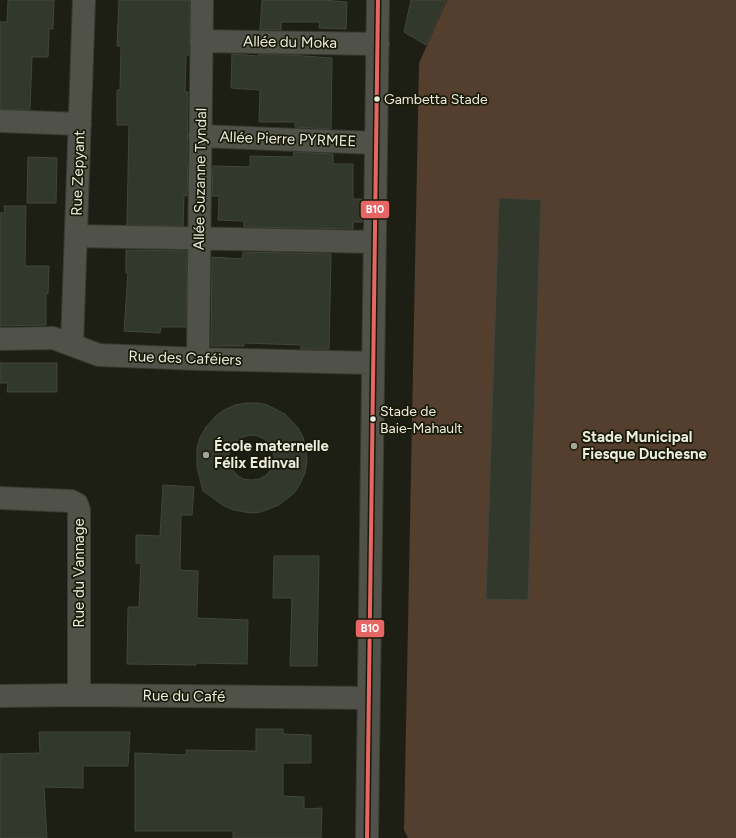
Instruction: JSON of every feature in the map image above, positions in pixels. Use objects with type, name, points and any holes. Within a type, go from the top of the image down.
[{"type":"street","name":"Rue Zepyant","points":[[72,345],[84,0]]},
{"type":"street","name":"Allée Suzanne Tyndal","points":[[198,359],[202,0]]},
{"type":"street","points":[[367,838],[378,0]]},
{"type":"street","name":"Allée du Moka","points":[[201,41],[378,44]]},
{"type":"street","points":[[0,121],[80,124]]},
{"type":"street","name":"Allée Pierre PYRMEE","points":[[200,136],[376,143]]},
{"type":"street","points":[[76,236],[375,242]]},
{"type":"street","name":"Rue des Caféiers","points":[[0,339],[54,338],[99,355],[373,363]]},
{"type":"street","name":"Rue du Vannage","points":[[0,498],[71,501],[77,504],[79,510],[79,695]]},
{"type":"street","name":"Rue du Café","points":[[0,696],[79,695],[369,698]]},
{"type":"shaded area","name":"Stade Municipal Fiesque Duchesne","points":[[447,0],[736,0],[736,838],[408,838],[404,830],[419,63]]},
{"type":"building","points":[[8,0],[54,0],[53,29],[49,29],[48,57],[32,57],[30,110],[0,109],[0,22],[7,22]]},
{"type":"building","points":[[119,0],[190,0],[189,55],[186,55],[185,92],[188,92],[188,164],[187,196],[184,195],[183,226],[127,225],[129,125],[117,125],[117,90],[120,90],[121,46],[117,46]]},
{"type":"building","points":[[262,0],[323,0],[347,2],[346,29],[319,28],[320,22],[281,22],[281,30],[260,30]]},
{"type":"building","points":[[411,0],[446,0],[426,45],[404,32]]},
{"type":"building","points":[[232,54],[259,56],[259,54],[290,55],[332,58],[331,129],[295,127],[295,122],[259,122],[260,90],[231,88]]},
{"type":"building","points":[[294,152],[333,154],[333,164],[353,164],[353,199],[362,199],[362,222],[353,222],[353,229],[244,227],[244,221],[218,220],[219,196],[212,196],[213,166],[250,167],[250,156],[293,157]]},
{"type":"building","points":[[28,157],[57,158],[56,203],[27,203]]},
{"type":"building","points":[[499,198],[541,200],[528,600],[486,599]]},
{"type":"building","points":[[4,206],[26,206],[25,266],[49,266],[48,294],[46,294],[46,325],[0,326],[0,213],[5,213]]},
{"type":"building","points":[[126,250],[187,251],[186,327],[161,327],[160,333],[124,331],[128,273],[126,273]]},
{"type":"building","points":[[243,252],[331,254],[329,349],[301,349],[301,345],[244,343],[244,346],[211,346],[212,257],[242,259]]},
{"type":"building","points":[[0,363],[57,363],[57,392],[7,392],[8,383],[0,383]]},
{"type":"building","points":[[258,403],[267,405],[285,414],[298,428],[303,437],[307,462],[305,473],[300,484],[294,493],[279,505],[261,512],[251,513],[234,510],[224,506],[203,491],[197,467],[197,448],[206,427],[224,410],[235,405]],"holes":[[[250,435],[258,436],[270,444],[273,450],[274,465],[265,476],[259,479],[243,479],[232,469],[229,462],[229,454],[232,447],[243,437]]]},
{"type":"building","points":[[163,485],[194,487],[192,515],[181,515],[180,570],[198,571],[197,618],[248,620],[247,664],[127,664],[128,607],[139,607],[141,563],[136,563],[136,535],[160,536]]},
{"type":"building","points":[[274,556],[319,556],[317,666],[290,666],[292,598],[273,598]]},
{"type":"building","points":[[256,729],[283,729],[283,734],[311,735],[311,763],[283,763],[283,796],[304,797],[304,809],[322,808],[321,838],[233,838],[233,831],[135,831],[135,753],[184,755],[186,754],[186,750],[256,751]]},
{"type":"building","points":[[39,732],[130,732],[128,766],[83,766],[83,788],[44,787],[47,838],[0,838],[0,754],[40,753]]},
{"type":"transit line","name":"B10","points":[[367,838],[378,0]]},
{"type":"place","name":"Gambetta Stade","points":[[377,99]]},
{"type":"place","name":"Stade de Baie-Mahault","points":[[373,419]]},
{"type":"place","name":"Stade Municipal Fiesque Duchesne","points":[[574,446]]},
{"type":"place","name":"École maternelle Félix Edinval","points":[[206,455]]}]
